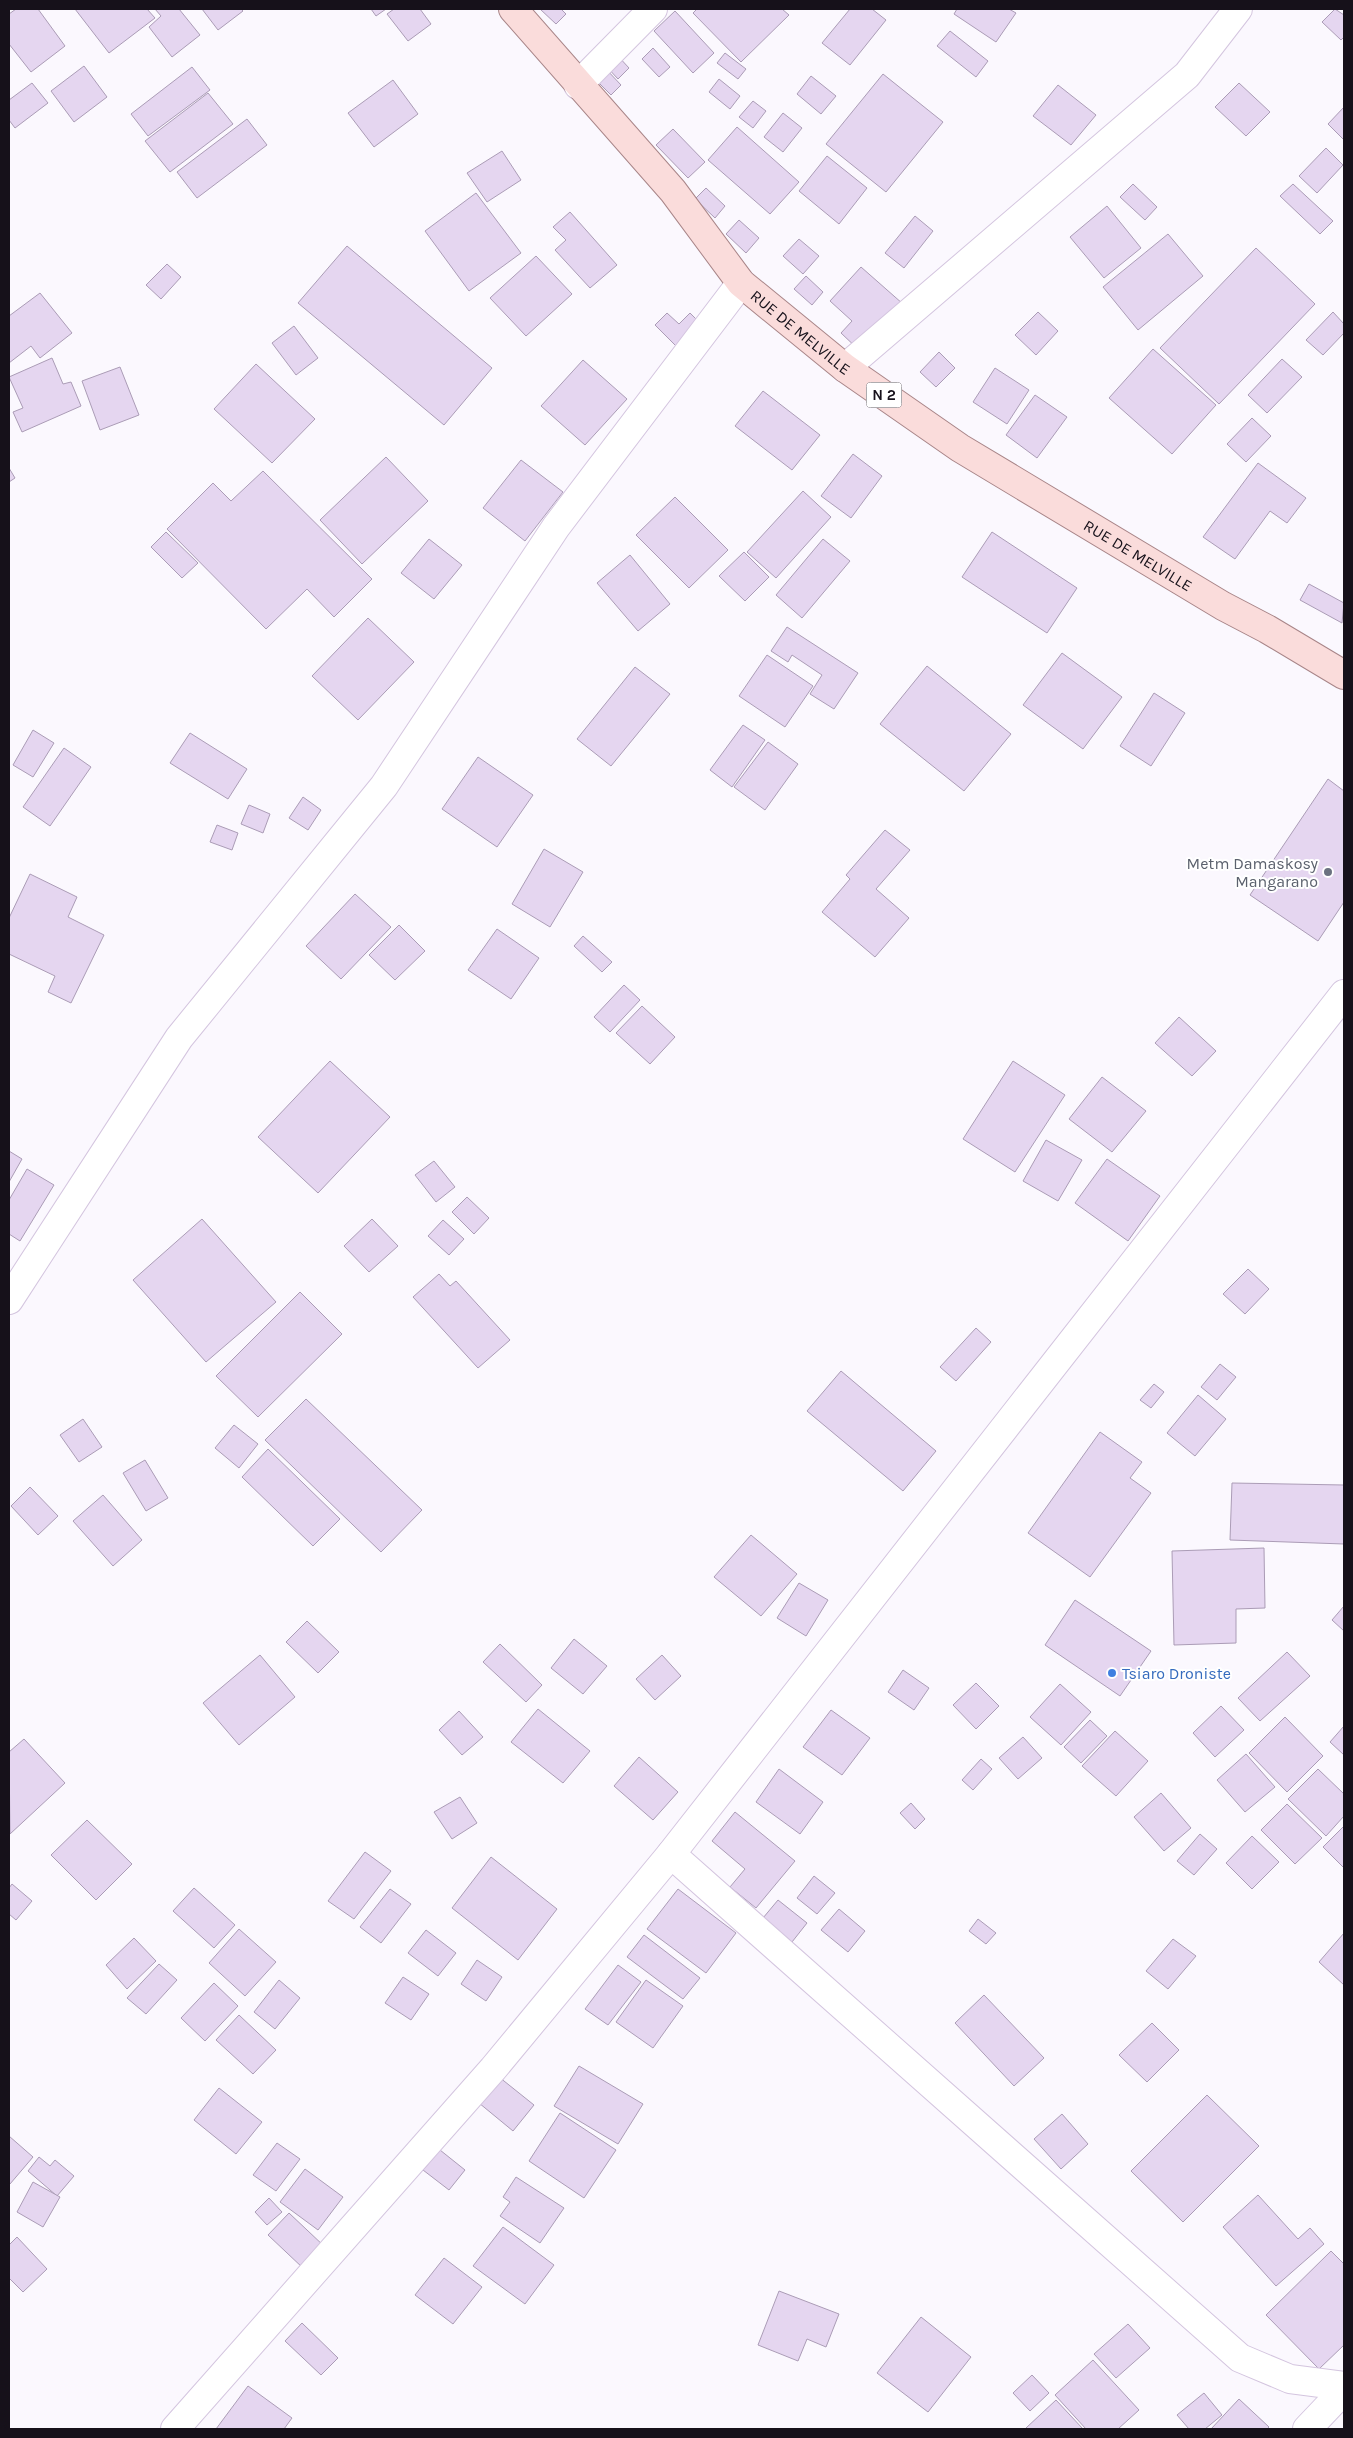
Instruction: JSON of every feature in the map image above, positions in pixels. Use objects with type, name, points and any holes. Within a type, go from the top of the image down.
[{"type":"main road","name":"RUE DE MELVILLE","points":[[513,9],[672,191],[741,283],[845,368],[960,448],[1223,606],[1267,629],[1344,675]]},
{"type":"street","points":[[578,85],[653,9]]},
{"type":"street","points":[[845,368],[1187,75],[1238,9]]},
{"type":"street","points":[[10,1295],[179,1038],[384,786],[556,527],[741,283]]},
{"type":"street","points":[[175,2429],[493,2069],[671,1854],[1344,994]]},
{"type":"street","points":[[671,1854],[1240,2358],[1290,2379],[1344,2388]]},
{"type":"street","points":[[1307,2429],[1344,2388]]},
{"type":"building","points":[[16,9],[38,9],[65,46],[31,72],[9,44],[9,14]]},
{"type":"building","points":[[75,9],[147,9],[155,18],[109,53]]},
{"type":"building","points":[[155,9],[179,9],[200,35],[172,57],[149,27],[161,16]]},
{"type":"building","points":[[202,9],[241,9],[243,11],[218,30]]},
{"type":"building","points":[[371,9],[386,9],[376,16]]},
{"type":"building","points":[[394,9],[420,9],[431,24],[408,41],[387,14]]},
{"type":"building","points":[[540,9],[561,9],[566,14],[556,24]]},
{"type":"building","points":[[697,9],[782,9],[789,15],[741,62],[693,13]]},
{"type":"building","points":[[850,9],[872,9],[886,20],[850,65],[822,43]]},
{"type":"building","points":[[957,9],[1009,9],[1016,13],[996,42],[954,14]]},
{"type":"building","points":[[1335,9],[1344,15],[1344,37],[1341,40],[1322,22]]},
{"type":"building","points":[[675,11],[714,53],[693,73],[654,31]]},
{"type":"building","points":[[950,31],[988,61],[976,77],[937,46]]},
{"type":"building","points":[[653,48],[670,67],[659,77],[642,59]]},
{"type":"building","points":[[725,53],[746,69],[738,79],[717,63]]},
{"type":"building","points":[[617,55],[629,68],[618,79],[606,66]]},
{"type":"building","points":[[84,66],[107,97],[74,122],[51,91]]},
{"type":"building","points":[[192,67],[210,90],[148,136],[131,114]]},
{"type":"building","points":[[606,69],[621,85],[611,95],[595,79]]},
{"type":"building","points":[[883,74],[943,122],[886,192],[826,144]]},
{"type":"building","points":[[811,76],[836,96],[821,114],[797,94]]},
{"type":"building","points":[[719,79],[740,96],[730,109],[709,92]]},
{"type":"building","points":[[393,80],[418,114],[374,147],[348,113]]},
{"type":"building","points":[[32,83],[48,103],[15,128],[9,120],[9,100]]},
{"type":"building","points":[[1239,83],[1270,112],[1246,136],[1215,107]]},
{"type":"building","points":[[1058,85],[1096,115],[1071,145],[1033,116]]},
{"type":"building","points":[[208,93],[233,124],[170,172],[145,141]]},
{"type":"building","points":[[753,101],[766,111],[753,128],[739,117]]},
{"type":"building","points":[[1344,107],[1344,140],[1328,124]]},
{"type":"building","points":[[783,113],[802,128],[783,152],[764,137]]},
{"type":"building","points":[[247,119],[267,145],[197,198],[177,172]]},
{"type":"building","points":[[737,127],[799,182],[770,214],[708,160]]},
{"type":"building","points":[[673,129],[705,162],[688,178],[656,145]]},
{"type":"building","points":[[1326,148],[1343,165],[1317,193],[1299,176]]},
{"type":"building","points":[[502,151],[521,180],[487,202],[467,173]]},
{"type":"building","points":[[827,156],[867,188],[839,224],[799,191]]},
{"type":"building","points":[[1133,184],[1157,207],[1145,220],[1120,197]]},
{"type":"building","points":[[1293,184],[1333,221],[1320,234],[1280,196]]},
{"type":"building","points":[[706,188],[725,206],[715,218],[695,199]]},
{"type":"building","points":[[476,193],[521,253],[469,291],[425,231]]},
{"type":"building","points":[[1107,206],[1141,248],[1104,278],[1070,237]]},
{"type":"building","points":[[570,212],[617,265],[590,288],[555,250],[566,240],[553,227]]},
{"type":"building","points":[[915,216],[933,231],[904,268],[885,253]]},
{"type":"building","points":[[739,220],[759,238],[746,253],[726,234]]},
{"type":"building","points":[[1168,234],[1203,276],[1138,330],[1103,287]]},
{"type":"building","points":[[799,239],[819,256],[803,274],[783,256]]},
{"type":"building","points":[[347,246],[492,368],[444,425],[298,303]]},
{"type":"building","points":[[1256,248],[1315,304],[1219,404],[1160,348]]},
{"type":"building","points":[[536,256],[572,294],[526,336],[490,298]]},
{"type":"building","points":[[167,264],[181,277],[161,299],[146,285]]},
{"type":"building","points":[[861,267],[903,304],[860,351],[841,333],[852,321],[830,301]]},
{"type":"building","points":[[806,276],[823,292],[812,305],[794,289]]},
{"type":"building","points":[[40,293],[72,333],[40,358],[31,346],[9,363],[9,316]]},
{"type":"building","points":[[1038,312],[1058,331],[1036,355],[1015,335]]},
{"type":"building","points":[[1333,312],[1344,324],[1344,333],[1323,355],[1306,340]]},
{"type":"building","points":[[667,313],[679,324],[690,313],[702,325],[679,349],[655,325]]},
{"type":"building","points":[[294,326],[318,358],[296,375],[272,343]]},
{"type":"building","points":[[1153,349],[1216,405],[1172,454],[1109,398]]},
{"type":"building","points":[[939,352],[955,368],[936,387],[920,372]]},
{"type":"building","points":[[52,358],[63,384],[71,382],[81,406],[22,432],[13,412],[23,408],[9,377]]},
{"type":"building","points":[[1282,359],[1302,377],[1267,413],[1248,395]]},
{"type":"building","points":[[583,360],[627,399],[585,445],[541,406]]},
{"type":"building","points":[[256,364],[315,419],[272,463],[214,409]]},
{"type":"building","points":[[120,367],[139,415],[100,430],[82,381]]},
{"type":"building","points":[[995,368],[1029,390],[1007,424],[973,402]]},
{"type":"building","points":[[763,391],[820,435],[792,470],[735,426]]},
{"type":"building","points":[[1035,395],[1067,417],[1037,458],[1006,435]]},
{"type":"building","points":[[1252,418],[1271,436],[1246,462],[1227,444]]},
{"type":"building","points":[[853,454],[882,476],[851,518],[821,496]]},
{"type":"building","points":[[386,457],[428,501],[362,564],[320,520]]},
{"type":"building","points":[[521,460],[563,492],[525,541],[483,508]]},
{"type":"building","points":[[1258,463],[1306,498],[1287,523],[1270,511],[1235,559],[1203,537]]},
{"type":"building","points":[[9,468],[15,478],[9,482]]},
{"type":"building","points":[[263,471],[372,579],[334,617],[307,589],[266,629],[167,529],[213,483],[231,501]]},
{"type":"building","points":[[803,491],[831,517],[776,578],[747,552]]},
{"type":"building","points":[[675,497],[728,550],[689,588],[636,535]]},
{"type":"building","points":[[166,532],[198,563],[182,578],[151,547]]},
{"type":"building","points":[[992,532],[1077,588],[1047,633],[962,577]]},
{"type":"building","points":[[429,539],[462,565],[434,599],[401,573]]},
{"type":"building","points":[[823,539],[850,561],[802,618],[776,595]]},
{"type":"building","points":[[744,552],[769,577],[745,601],[719,576]]},
{"type":"building","points":[[630,555],[670,604],[638,631],[597,583]]},
{"type":"building","points":[[1309,584],[1344,603],[1342,623],[1300,600]]},
{"type":"building","points":[[368,618],[414,662],[358,720],[312,676]]},
{"type":"building","points":[[787,627],[858,673],[834,709],[810,694],[822,675],[792,655],[788,662],[771,651]]},
{"type":"building","points":[[1062,653],[1122,697],[1083,749],[1023,705]]},
{"type":"building","points":[[767,655],[813,686],[785,727],[739,696]]},
{"type":"building","points":[[927,666],[1011,734],[964,791],[880,724]]},
{"type":"building","points":[[635,667],[670,694],[611,766],[577,739]]},
{"type":"building","points":[[1154,693],[1185,713],[1151,766],[1120,746]]},
{"type":"building","points":[[743,725],[765,740],[732,787],[710,770]]},
{"type":"building","points":[[33,730],[54,743],[33,777],[13,765]]},
{"type":"building","points":[[190,733],[247,769],[228,799],[170,763]]},
{"type":"building","points":[[768,742],[798,764],[765,810],[734,787]]},
{"type":"building","points":[[64,748],[91,767],[50,826],[23,807]]},
{"type":"building","points":[[478,757],[533,795],[497,847],[442,809]]},
{"type":"building","points":[[1328,779],[1344,791],[1344,902],[1318,941],[1250,895]]},
{"type":"building","points":[[303,797],[321,810],[308,830],[289,818]]},
{"type":"building","points":[[249,805],[270,814],[263,833],[241,824]]},
{"type":"building","points":[[217,825],[238,833],[232,850],[210,842]]},
{"type":"building","points":[[885,830],[910,850],[876,889],[909,918],[875,957],[822,912],[850,879],[846,875]]},
{"type":"building","points":[[544,849],[583,872],[550,927],[512,904]]},
{"type":"building","points":[[30,874],[77,897],[68,917],[104,935],[71,1003],[48,992],[55,976],[9,954],[9,918]]},
{"type":"building","points":[[355,894],[391,927],[341,979],[306,946]]},
{"type":"building","points":[[399,925],[425,951],[395,980],[369,955]]},
{"type":"building","points":[[497,929],[539,958],[511,999],[468,970]]},
{"type":"building","points":[[583,936],[612,962],[602,972],[574,946]]},
{"type":"building","points":[[624,985],[640,1000],[610,1032],[594,1017]]},
{"type":"building","points":[[642,1006],[675,1037],[650,1064],[616,1033]]},
{"type":"building","points":[[1179,1017],[1216,1051],[1192,1076],[1155,1043]]},
{"type":"building","points":[[330,1061],[390,1117],[318,1193],[258,1137]]},
{"type":"building","points":[[1013,1061],[1065,1095],[1015,1172],[963,1139]]},
{"type":"building","points":[[1102,1077],[1146,1111],[1112,1152],[1069,1119]]},
{"type":"building","points":[[1046,1140],[1082,1160],[1058,1201],[1023,1181]]},
{"type":"building","points":[[9,1151],[22,1159],[9,1182]]},
{"type":"building","points":[[1107,1159],[1160,1196],[1128,1241],[1075,1203]]},
{"type":"building","points":[[434,1161],[455,1187],[436,1202],[415,1175]]},
{"type":"building","points":[[27,1169],[54,1185],[20,1241],[9,1234],[9,1200]]},
{"type":"building","points":[[467,1197],[489,1218],[474,1234],[452,1212]]},
{"type":"building","points":[[202,1219],[276,1302],[206,1362],[133,1280]]},
{"type":"building","points":[[372,1219],[398,1246],[369,1272],[344,1246]]},
{"type":"building","points":[[443,1220],[464,1239],[449,1255],[428,1236]]},
{"type":"building","points":[[1248,1269],[1269,1289],[1245,1314],[1223,1294]]},
{"type":"building","points":[[439,1274],[450,1286],[456,1281],[510,1340],[478,1368],[413,1297]]},
{"type":"building","points":[[300,1292],[342,1334],[258,1417],[216,1376]]},
{"type":"building","points":[[976,1328],[991,1342],[956,1381],[940,1367]]},
{"type":"building","points":[[1220,1364],[1236,1377],[1217,1400],[1201,1387]]},
{"type":"building","points":[[841,1371],[936,1451],[903,1491],[807,1411]]},
{"type":"building","points":[[1154,1384],[1164,1392],[1151,1408],[1140,1400]]},
{"type":"building","points":[[1198,1395],[1226,1419],[1195,1456],[1167,1433]]},
{"type":"building","points":[[306,1399],[422,1510],[381,1552],[265,1440]]},
{"type":"building","points":[[83,1419],[102,1447],[79,1462],[60,1435]]},
{"type":"building","points":[[234,1425],[258,1444],[239,1468],[215,1448]]},
{"type":"building","points":[[1100,1432],[1142,1462],[1130,1478],[1151,1493],[1090,1577],[1028,1533]]},
{"type":"building","points":[[268,1449],[340,1519],[313,1546],[242,1477]]},
{"type":"building","points":[[145,1460],[168,1498],[146,1511],[123,1473]]},
{"type":"building","points":[[1232,1483],[1344,1485],[1344,1544],[1230,1540]]},
{"type":"building","points":[[30,1487],[58,1516],[38,1535],[11,1506]]},
{"type":"building","points":[[103,1495],[142,1540],[113,1566],[73,1521]]},
{"type":"building","points":[[751,1535],[797,1574],[761,1616],[714,1577]]},
{"type":"building","points":[[1264,1548],[1265,1608],[1236,1609],[1236,1643],[1174,1645],[1172,1551]]},
{"type":"building","points":[[799,1583],[828,1600],[806,1636],[777,1618]]},
{"type":"building","points":[[1075,1600],[1151,1651],[1120,1696],[1045,1645]]},
{"type":"building","points":[[1344,1606],[1344,1631],[1332,1620]]},
{"type":"building","points":[[307,1621],[339,1652],[318,1673],[286,1642]]},
{"type":"building","points":[[574,1639],[607,1666],[583,1694],[551,1668]]},
{"type":"building","points":[[500,1644],[542,1685],[526,1702],[483,1662]]},
{"type":"building","points":[[1287,1652],[1310,1676],[1260,1721],[1238,1698]]},
{"type":"building","points":[[260,1655],[295,1697],[239,1745],[203,1703]]},
{"type":"building","points":[[662,1655],[681,1676],[655,1700],[636,1679]]},
{"type":"building","points":[[903,1670],[929,1688],[914,1710],[888,1692]]},
{"type":"building","points":[[976,1683],[999,1706],[976,1729],[953,1705]]},
{"type":"building","points":[[1060,1684],[1091,1712],[1061,1745],[1030,1717]]},
{"type":"building","points":[[1221,1706],[1244,1730],[1215,1757],[1193,1733]]},
{"type":"building","points":[[538,1709],[590,1751],[563,1783],[511,1742]]},
{"type":"building","points":[[831,1710],[870,1738],[842,1775],[803,1747]]},
{"type":"building","points":[[459,1711],[483,1737],[462,1755],[439,1730]]},
{"type":"building","points":[[1285,1717],[1323,1756],[1287,1792],[1249,1753]]},
{"type":"building","points":[[1090,1720],[1107,1736],[1081,1763],[1064,1747]]},
{"type":"building","points":[[1344,1726],[1344,1755],[1330,1742]]},
{"type":"building","points":[[1115,1731],[1148,1761],[1116,1796],[1082,1766]]},
{"type":"building","points":[[1023,1737],[1042,1758],[1018,1779],[999,1758]]},
{"type":"building","points":[[24,1739],[65,1783],[10,1834],[9,1752]]},
{"type":"building","points":[[1246,1754],[1275,1787],[1245,1812],[1217,1780]]},
{"type":"building","points":[[639,1757],[678,1792],[653,1820],[614,1786]]},
{"type":"building","points":[[981,1759],[992,1769],[973,1790],[962,1780]]},
{"type":"building","points":[[779,1769],[823,1802],[800,1834],[756,1802]]},
{"type":"building","points":[[1318,1769],[1344,1794],[1344,1816],[1326,1836],[1288,1799]]},
{"type":"building","points":[[1161,1793],[1191,1828],[1164,1851],[1134,1817]]},
{"type":"building","points":[[460,1797],[477,1823],[452,1839],[434,1812]]},
{"type":"building","points":[[911,1803],[925,1819],[915,1829],[900,1813]]},
{"type":"building","points":[[1287,1804],[1322,1838],[1295,1864],[1261,1830]]},
{"type":"building","points":[[735,1812],[795,1861],[756,1908],[730,1887],[745,1869],[712,1841]]},
{"type":"building","points":[[87,1820],[132,1864],[96,1900],[51,1855]]},
{"type":"building","points":[[1344,1826],[1344,1868],[1323,1847]]},
{"type":"building","points":[[1200,1834],[1217,1849],[1194,1875],[1177,1861]]},
{"type":"building","points":[[1252,1836],[1279,1862],[1252,1889],[1226,1863]]},
{"type":"building","points":[[365,1852],[391,1871],[354,1919],[328,1901]]},
{"type":"building","points":[[491,1857],[557,1909],[518,1960],[452,1908]]},
{"type":"building","points":[[814,1876],[835,1893],[817,1914],[797,1898]]},
{"type":"building","points":[[12,1884],[32,1901],[16,1920],[9,1914],[9,1888]]},
{"type":"building","points":[[194,1888],[235,1925],[214,1948],[173,1911]]},
{"type":"building","points":[[390,1889],[411,1904],[381,1943],[360,1927]]},
{"type":"building","points":[[678,1889],[736,1933],[706,1973],[647,1929]]},
{"type":"building","points":[[778,1900],[807,1923],[792,1942],[763,1918]]},
{"type":"building","points":[[839,1909],[865,1931],[848,1952],[821,1930]]},
{"type":"building","points":[[978,1919],[996,1933],[986,1944],[969,1931]]},
{"type":"building","points":[[239,1929],[276,1962],[245,1996],[209,1963]]},
{"type":"building","points":[[426,1930],[456,1953],[438,1976],[408,1953]]},
{"type":"building","points":[[1344,1933],[1344,1985],[1319,1962]]},
{"type":"building","points":[[644,1935],[700,1978],[683,1999],[627,1957]]},
{"type":"building","points":[[134,1938],[156,1961],[127,1989],[106,1965]]},
{"type":"building","points":[[1173,1939],[1196,1956],[1168,1989],[1146,1971]]},
{"type":"building","points":[[477,1960],[502,1977],[486,2001],[461,1984]]},
{"type":"building","points":[[159,1964],[177,1980],[146,2014],[127,1998]]},
{"type":"building","points":[[618,1965],[641,1982],[608,2025],[585,2009]]},
{"type":"building","points":[[403,1977],[429,1994],[411,2020],[385,2003]]},
{"type":"building","points":[[279,1980],[300,1998],[275,2029],[254,2012]]},
{"type":"building","points":[[646,1980],[683,2006],[653,2048],[616,2022]]},
{"type":"building","points":[[214,1983],[238,2006],[205,2041],[181,2018]]},
{"type":"building","points":[[984,1995],[1044,2058],[1014,2086],[955,2023]]},
{"type":"building","points":[[239,2015],[276,2050],[253,2074],[216,2040]]},
{"type":"building","points":[[1152,2023],[1179,2050],[1147,2082],[1119,2055]]},
{"type":"building","points":[[579,2066],[643,2104],[618,2144],[554,2106]]},
{"type":"building","points":[[499,2077],[534,2105],[513,2131],[479,2103]]},
{"type":"building","points":[[219,2088],[262,2122],[236,2154],[194,2120]]},
{"type":"building","points":[[1207,2095],[1259,2146],[1183,2222],[1131,2171]]},
{"type":"building","points":[[560,2113],[616,2150],[584,2198],[529,2161]]},
{"type":"building","points":[[1062,2114],[1088,2144],[1061,2169],[1034,2139]]},
{"type":"building","points":[[9,2136],[33,2157],[10,2184],[9,2183]]},
{"type":"building","points":[[277,2143],[300,2159],[276,2191],[253,2175]]},
{"type":"building","points":[[440,2150],[465,2170],[449,2190],[423,2170]]},
{"type":"building","points":[[39,2157],[50,2166],[55,2160],[74,2176],[57,2196],[28,2171]]},
{"type":"building","points":[[305,2169],[343,2197],[318,2230],[280,2202]]},
{"type":"building","points":[[516,2177],[564,2208],[540,2243],[500,2216],[510,2202],[503,2197]]},
{"type":"building","points":[[33,2182],[60,2197],[43,2227],[17,2212]]},
{"type":"building","points":[[1258,2195],[1298,2239],[1310,2228],[1324,2244],[1276,2286],[1223,2227]]},
{"type":"building","points":[[269,2198],[282,2212],[267,2225],[255,2212]]},
{"type":"building","points":[[289,2213],[325,2247],[304,2269],[268,2235]]},
{"type":"building","points":[[503,2227],[554,2265],[525,2304],[473,2266]]},
{"type":"building","points":[[17,2237],[47,2269],[23,2292],[9,2278],[9,2245]]},
{"type":"building","points":[[1331,2251],[1344,2264],[1344,2345],[1319,2369],[1266,2315]]},
{"type":"building","points":[[444,2258],[482,2287],[453,2324],[415,2295]]},
{"type":"building","points":[[779,2291],[839,2314],[826,2347],[807,2339],[798,2361],[758,2345]]},
{"type":"building","points":[[921,2317],[971,2357],[928,2412],[877,2373]]},
{"type":"building","points":[[302,2323],[338,2358],[321,2375],[285,2341]]},
{"type":"building","points":[[1128,2324],[1150,2348],[1116,2378],[1094,2354]]},
{"type":"building","points":[[1093,2360],[1139,2410],[1118,2429],[1086,2429],[1055,2395]]},
{"type":"building","points":[[1032,2375],[1049,2393],[1030,2411],[1013,2393]]},
{"type":"building","points":[[248,2386],[292,2418],[284,2429],[216,2429]]},
{"type":"building","points":[[1204,2393],[1222,2415],[1205,2429],[1189,2429],[1177,2415]]},
{"type":"building","points":[[1239,2399],[1269,2427],[1267,2429],[1211,2429]]},
{"type":"building","points":[[1056,2400],[1083,2429],[1026,2428]]},
{"type":"place","name":"Metm Damaskosy Mangarano","points":[[1328,872]]},
{"type":"place","name":"Tsiaro Droniste","points":[[1112,1673]]}]
